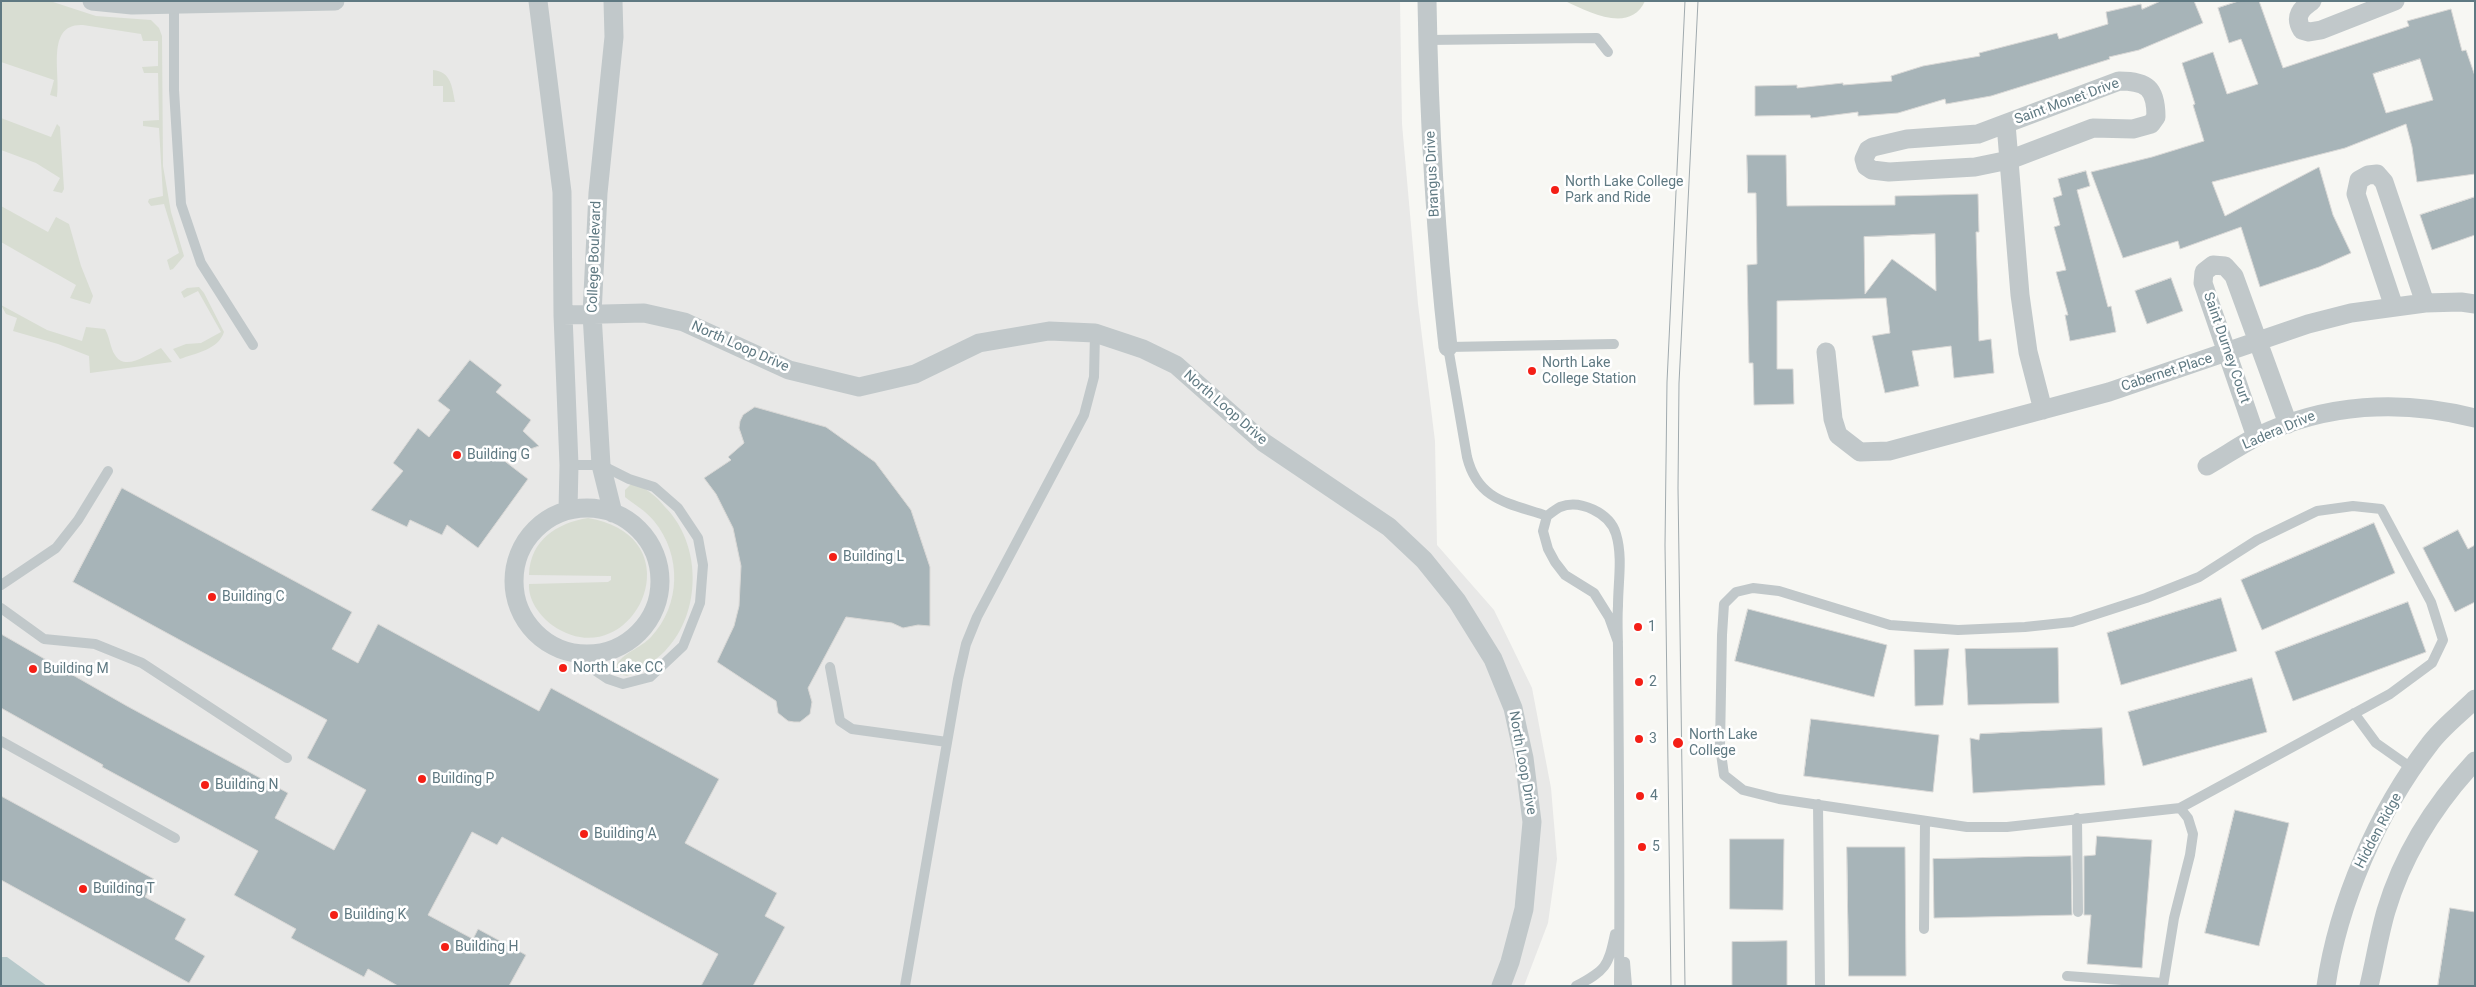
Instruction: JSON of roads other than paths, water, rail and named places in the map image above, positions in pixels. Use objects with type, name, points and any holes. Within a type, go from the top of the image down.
[{"type":"street","points":[[92,1],[132,6],[334,1]]},
{"type":"street","points":[[538,1],[562,192],[563,314],[569,466],[568,510]]},
{"type":"street","name":"College Boulevard","points":[[613,1],[614,37],[598,193],[592,314],[600,465],[613,513]]},
{"type":"street","name":"Brangus Drive","points":[[1427,1],[1436,240],[1448,347]]},
{"type":"street","points":[[2312,1],[2303,7],[2298,15],[2298,24],[2302,30],[2309,32],[2320,30],[2395,1]]},
{"type":"street","name":"Saint Monet Drive","points":[[2119,81],[2138,81],[2146,85],[2154,96],[2156,110],[2156,117],[2150,124],[2133,129],[2093,128],[2008,160],[1947,171],[1889,172],[1872,170],[1866,166],[1864,159],[1868,150],[1873,147],[1907,139],[1978,134],[2006,124],[2042,108],[2104,88],[2119,81]]},
{"type":"street","name":"Saint Monet Drive","points":[[2006,124],[2020,295],[2028,352],[2043,410]]},
{"type":"street","points":[[2394,307],[2356,194],[2359,180],[2368,175],[2377,174],[2384,182],[2426,303]]},
{"type":"street","name":"Saint Durney Court","points":[[2256,437],[2203,283],[2204,272],[2213,265],[2225,266],[2234,276],[2288,424]]},
{"type":"street","name":"Cabernet Place","points":[[1826,352],[1833,419],[1838,435],[1860,452],[1889,451],[2109,392],[2351,313],[2426,303],[2461,302],[2475,304]]},
{"type":"street","name":"North Loop Drive","points":[[563,314],[644,313],[684,322],[789,370],[858,387],[915,374],[979,343],[1049,330],[1095,333],[1143,349],[1176,366],[1263,442],[1389,527],[1424,560],[1457,601],[1493,658],[1513,708],[1524,758],[1532,822],[1524,910],[1510,962],[1501,986]]},
{"type":"street","name":"Ladera Drive","points":[[2207,466],[2256,437],[2320,413],[2366,406],[2415,407],[2475,418]]},
{"type":"street","points":[[590,508],[613,513],[634,525],[650,544],[660,571],[658,602],[652,616],[637,636],[617,649],[593,655],[569,653],[548,644],[530,628],[518,607],[514,583],[517,559],[528,538],[545,521],[568,510],[590,508]]},
{"type":"street","name":"Hidden Ridge","points":[[2326,986],[2329,961],[2350,886],[2386,812],[2429,744],[2475,699]]},
{"type":"street","points":[[2369,986],[2386,911],[2409,851],[2447,791],[2475,761]]},
{"type":"lane","points":[[174,4],[174,90],[181,204],[201,263],[253,345]]},
{"type":"lane","points":[[1427,40],[1597,38],[1608,52]]},
{"type":"lane","points":[[905,986],[958,679],[966,644],[977,617],[1084,415],[1094,377],[1095,333]]},
{"type":"lane","points":[[1547,516],[1501,501],[1478,485],[1471,472],[1463,441],[1448,347],[1614,344]]},
{"type":"lane","points":[[569,466],[600,465],[629,479],[654,487],[678,508],[698,538],[703,565],[700,603],[683,646],[650,677],[623,684],[608,679],[569,653]]},
{"type":"lane","points":[[1,585],[56,548],[78,520],[108,471]]},
{"type":"lane","points":[[1618,642],[1609,617],[1594,593],[1565,575],[1548,549],[1543,531],[1547,516],[1560,507],[1581,505],[1603,515],[1616,532],[1620,568],[1618,642],[1619,986]]},
{"type":"lane","points":[[2353,506],[2381,509],[2431,602],[2443,640],[2432,663],[2390,694],[2354,714],[2180,808],[2007,827],[1967,827],[1779,799],[1743,790],[1724,775],[1720,746],[1724,604],[1736,592],[1753,588],[1779,591],[1890,626],[1958,630],[2025,627],[2072,622],[2146,598],[2199,577],[2257,540],[2317,511],[2353,506]]},
{"type":"lane","points":[[1,608],[44,639],[96,644],[142,663],[287,758]]},
{"type":"lane","points":[[830,667],[840,721],[852,730],[947,742]]},
{"type":"lane","points":[[2354,714],[2376,743],[2413,769]]},
{"type":"lane","points":[[1,741],[175,838]]},
{"type":"lane","points":[[1818,804],[1820,986]]},
{"type":"lane","points":[[2067,976],[2163,985],[2174,918],[2190,855],[2193,834],[2188,818],[2180,808]]},
{"type":"lane","points":[[2078,818],[2078,912]]},
{"type":"lane","points":[[1924,929],[1925,821]]},
{"type":"lane","points":[[1576,986],[1598,975],[1607,963],[1620,911]]},
{"type":"lane","points":[[1620,911],[1627,986]]},
{"type":"tram line","points":[[1671,986],[1665,545],[1667,382],[1685,1]]},
{"type":"tram line","points":[[1685,986],[1678,488],[1679,383],[1698,1]]},
{"type":"place","name":"North Lake College Park and Ride","points":[[1555,190]]},
{"type":"place","name":"North Lake College Station","points":[[1532,371]]},
{"type":"place","name":"Building G","points":[[457,455]]},
{"type":"place","name":"Building L","points":[[833,557]]},
{"type":"place","name":"Building C","points":[[212,597]]},
{"type":"place","name":"1","points":[[1638,627]]},
{"type":"place","name":"North Lake CC","points":[[563,668]]},
{"type":"place","name":"Building M","points":[[33,669]]},
{"type":"place","name":"2","points":[[1639,682]]},
{"type":"place","name":"3","points":[[1639,739]]},
{"type":"place","name":"North Lake College","points":[[1678,743]]},
{"type":"place","name":"Building P","points":[[422,779]]},
{"type":"place","name":"Building N","points":[[205,785]]},
{"type":"place","name":"4","points":[[1640,796]]},
{"type":"place","name":"Building A","points":[[584,834]]},
{"type":"place","name":"5","points":[[1642,847]]},
{"type":"place","name":"Building T","points":[[83,889]]},
{"type":"place","name":"Building K","points":[[334,915]]},
{"type":"place","name":"Building H","points":[[445,947]]}]
